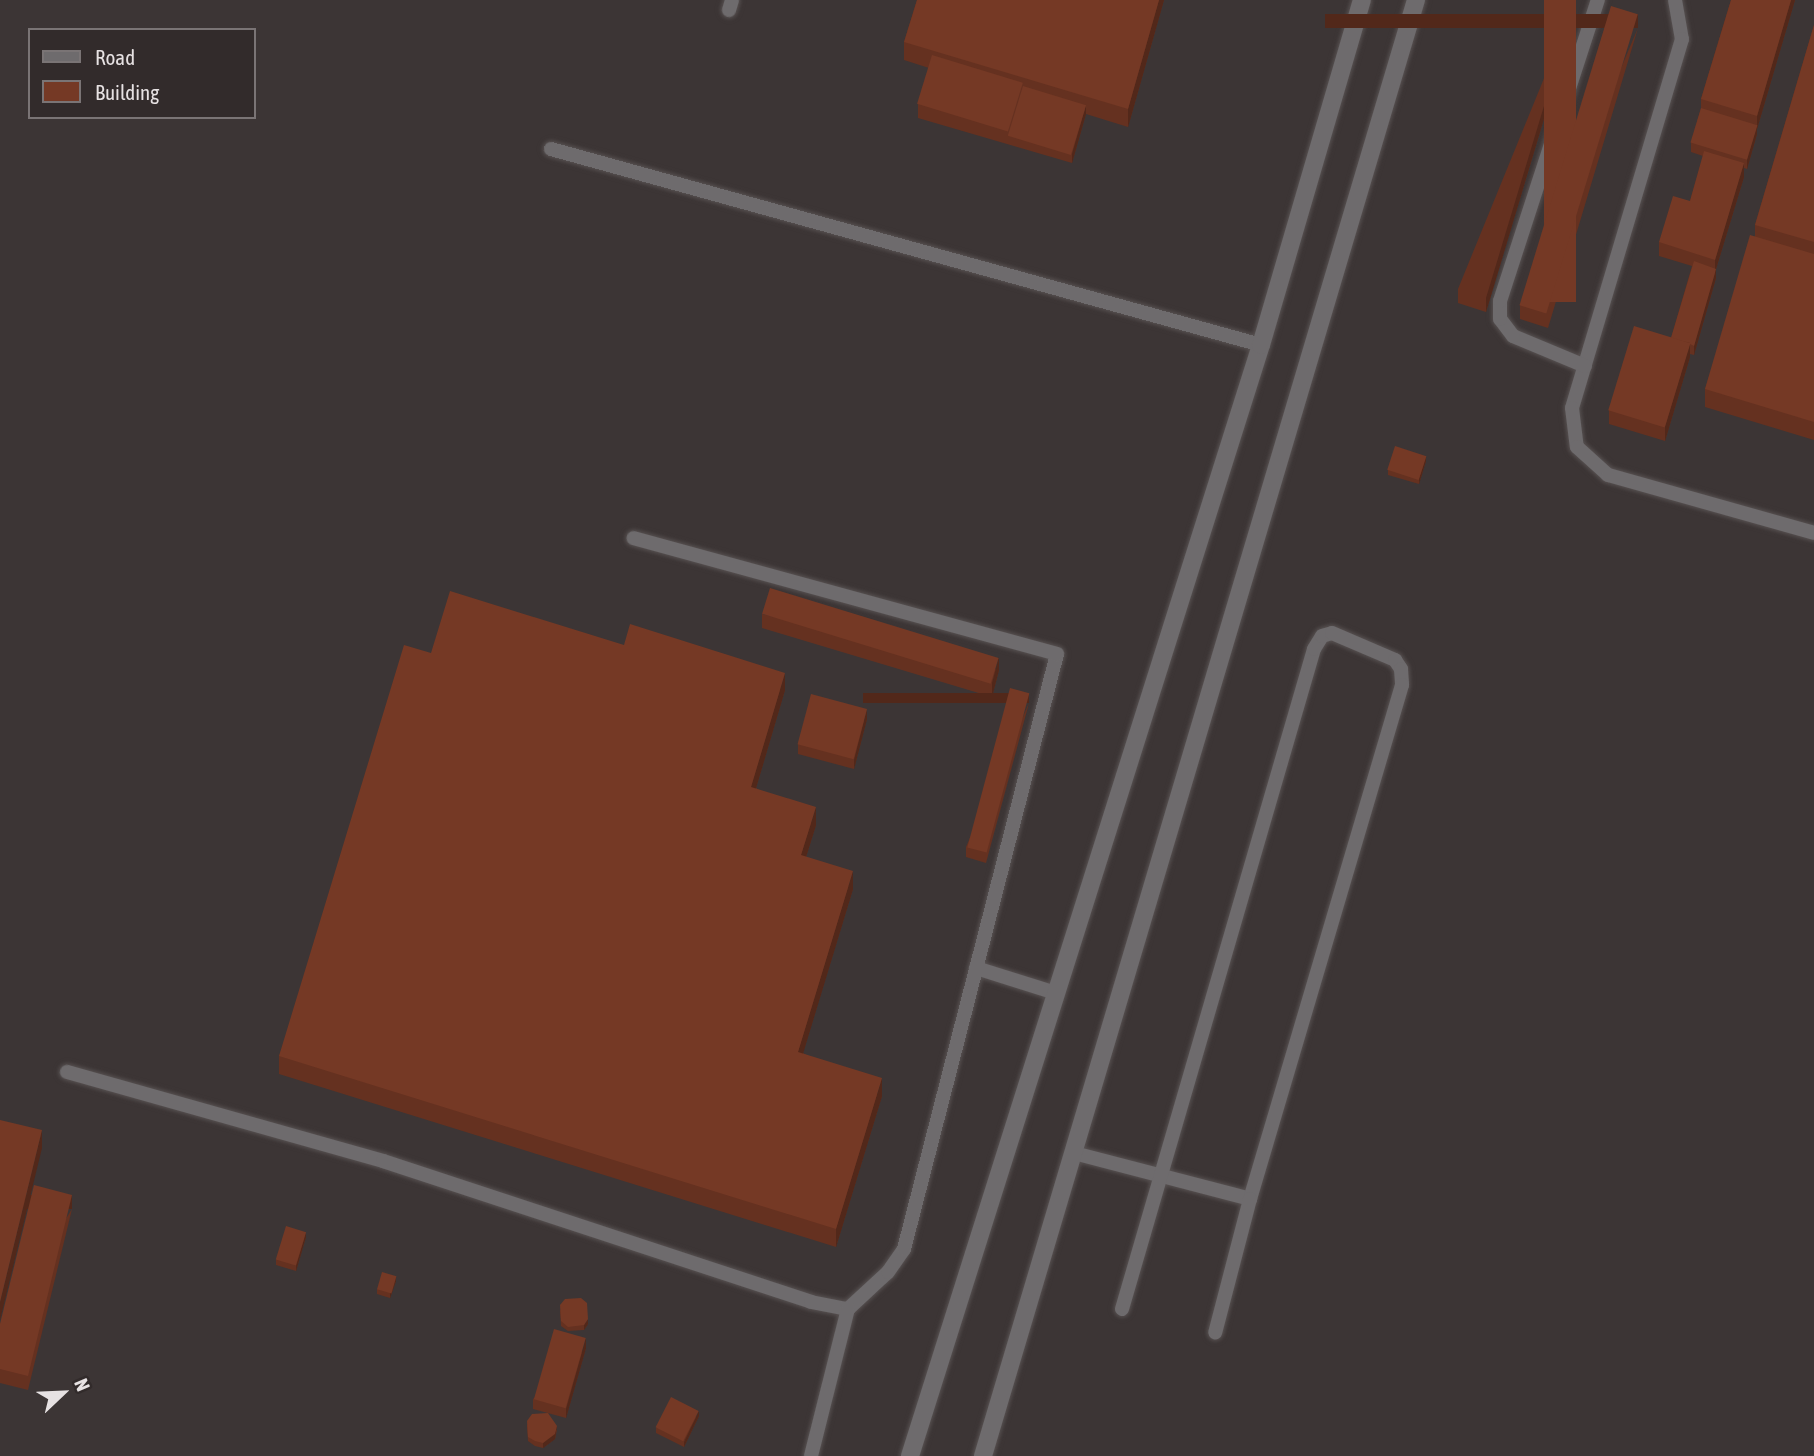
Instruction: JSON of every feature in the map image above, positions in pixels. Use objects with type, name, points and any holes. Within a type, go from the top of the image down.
[{"type":"street","points":[[910,1456],[1261,345],[1362,0]]},
{"type":"street","points":[[984,1456],[1416,0]]},
{"type":"lane","points":[[1585,366],[1513,336],[1500,319],[1500,301],[1598,0]]},
{"type":"lane","points":[[1675,0],[1682,39],[1573,408],[1577,447],[1608,475],[1814,533]]},
{"type":"lane","points":[[551,149],[1261,345]]},
{"type":"lane","points":[[634,538],[1056,654],[904,1249],[888,1272],[848,1309],[811,1456]]},
{"type":"lane","points":[[1122,1309],[1314,649],[1322,636],[1332,633],[1395,660],[1401,669],[1402,685],[1250,1199],[1215,1333]]},
{"type":"lane","points":[[976,968],[1056,993]]},
{"type":"lane","points":[[68,1072],[383,1161],[811,1302],[848,1309]]},
{"type":"lane","points":[[1074,1153],[1250,1199]]},
{"type":"building","points":[[917,0],[1159,0],[1128,109],[904,42]]},
{"type":"building","points":[[1544,0],[1576,0],[1576,302],[1544,302]]},
{"type":"building","points":[[1731,0],[1791,0],[1757,116],[1701,99]]},
{"type":"building","points":[[1611,6],[1638,14],[1546,314],[1519,305]]},
{"type":"building","points":[[1814,25],[1814,242],[1755,225]]},
{"type":"building","points":[[932,55],[1023,83],[1008,132],[917,104]]},
{"type":"building","points":[[1023,86],[1086,105],[1071,155],[1008,136]]},
{"type":"building","points":[[1701,108],[1757,125],[1747,160],[1690,142]]},
{"type":"building","points":[[1704,151],[1744,163],[1715,260],[1659,242],[1673,196],[1690,201]]},
{"type":"building","points":[[1750,235],[1814,254],[1814,422],[1705,389]]},
{"type":"building","points":[[1694,261],[1716,269],[1694,346],[1671,338]]},
{"type":"building","points":[[1634,326],[1690,343],[1665,427],[1608,410]]},
{"type":"building","points":[[1395,446],[1426,456],[1419,480],[1387,470]]},
{"type":"building","points":[[770,588],[999,658],[991,684],[762,614]]},
{"type":"building","points":[[450,591],[624,645],[630,624],[785,673],[751,787],[816,807],[801,855],[853,871],[798,1052],[882,1078],[836,1229],[279,1056],[404,645],[431,653]]},
{"type":"building","points":[[1010,688],[1029,693],[987,853],[967,847]]},
{"type":"building","points":[[811,694],[867,709],[854,759],[798,744]]},
{"type":"building","points":[[0,1120],[42,1130],[0,1302]]},
{"type":"building","points":[[34,1185],[72,1195],[28,1376],[0,1369],[0,1324]]},
{"type":"building","points":[[286,1226],[306,1232],[296,1266],[276,1259]]},
{"type":"building","points":[[382,1272],[396,1276],[391,1293],[377,1289]]},
{"type":"building","points":[[581,1298],[587,1303],[588,1319],[584,1325],[568,1327],[561,1321],[560,1305],[565,1299]]},
{"type":"building","points":[[554,1329],[586,1338],[566,1408],[534,1399]]},
{"type":"building","points":[[671,1397],[699,1411],[683,1441],[656,1427]]},
{"type":"building","points":[[548,1413],[557,1426],[555,1434],[543,1443],[528,1437],[527,1421],[532,1414]]}]
